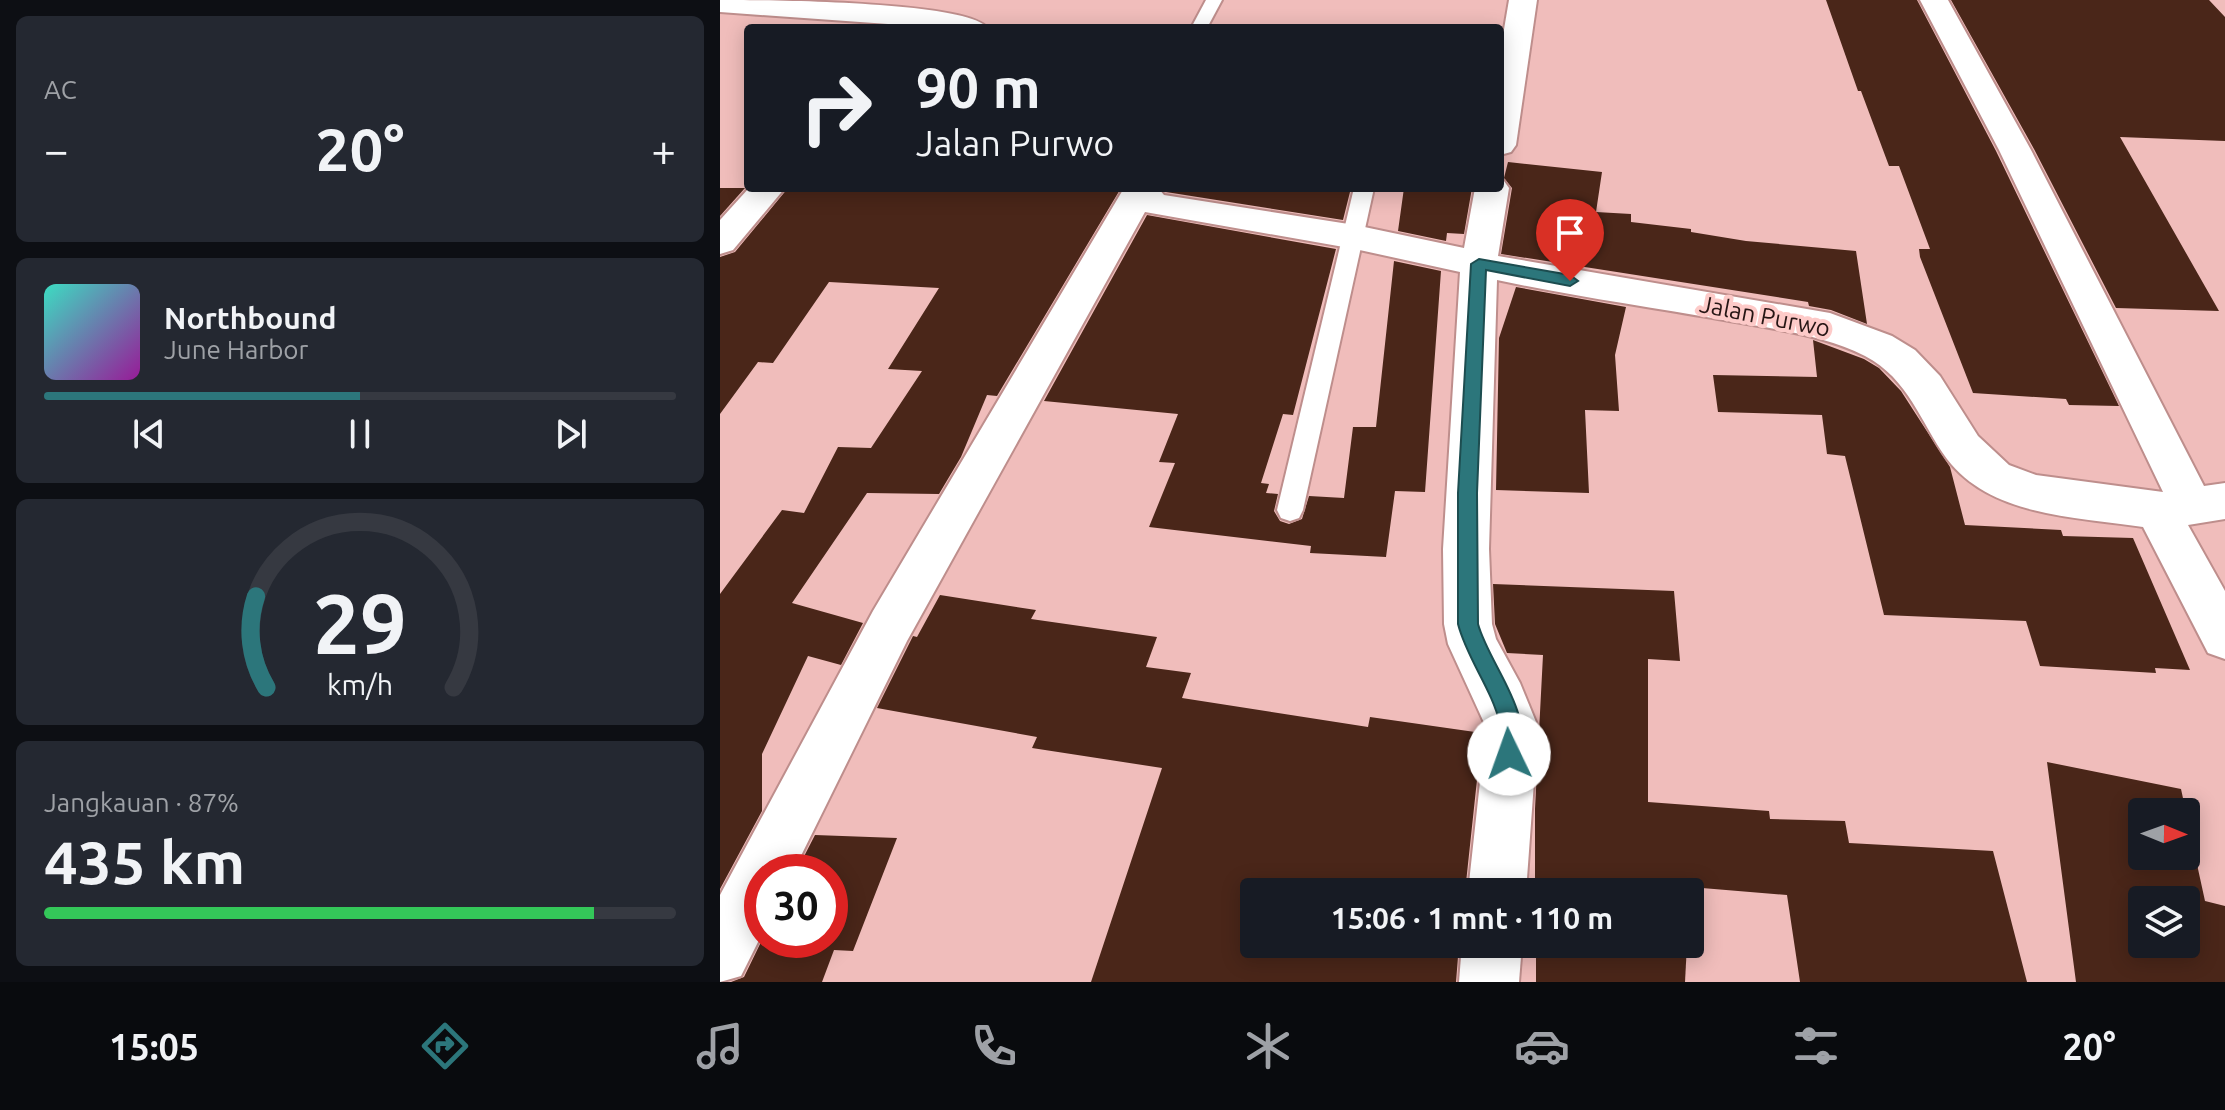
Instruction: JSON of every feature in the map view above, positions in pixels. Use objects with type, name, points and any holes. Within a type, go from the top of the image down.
[{"type":"street","points":[[1504,122],[1523,0]]},
{"type":"street","points":[[1934,0],[2015,150],[2191,506],[2225,637]]},
{"type":"street","points":[[720,4],[919,15],[962,24]]},
{"type":"street","points":[[720,242],[764,192]]},
{"type":"street","points":[[772,854],[897,614],[1139,192]]},
{"type":"street","name":"Jalan Purwo","points":[[1141,192],[1155,204],[1355,237],[1479,264],[1816,323],[1878,346],[1901,360],[1926,387],[1963,448],[1987,474],[2033,492],[2191,506]]},
{"type":"street","points":[[1491,192],[1479,264],[1468,493],[1468,624],[1473,644],[1502,700],[1512,727],[1498,878]]},
{"type":"street","points":[[720,955],[744,908]]},
{"type":"street","points":[[1489,982],[1491,958]]},
{"type":"lane","points":[[1201,24],[1214,0]]},
{"type":"lane","points":[[1290,510],[1363,192]]},
{"type":"building","points":[[1826,0],[1917,0],[1996,151],[2119,406],[2069,405],[2066,399],[1973,393],[1920,257],[1919,249],[1930,249],[1899,166],[1889,166]]},
{"type":"building","points":[[1951,0],[2209,0],[2225,17],[2225,141],[2120,137],[2219,311],[2116,308],[2034,149]]},
{"type":"building","points":[[1508,162],[1602,172],[1596,212],[1631,214],[1631,222],[1691,229],[1691,232],[1746,241],[1856,251],[1867,324],[1831,310],[1809,306],[1808,302],[1501,254],[1512,188],[1504,178]]},
{"type":"building","points":[[720,188],[744,188],[744,189],[720,216]]},
{"type":"building","points":[[785,192],[1119,192],[997,396],[987,395],[961,457],[939,494],[867,493],[792,603],[863,623],[841,665],[808,656],[762,754],[762,811],[720,889],[720,594],[782,510],[804,513],[838,447],[871,448],[922,371],[888,369],[939,288],[829,282],[773,363],[758,362],[720,414],[720,257],[735,252]]},
{"type":"building","points":[[1166,192],[1350,192],[1343,220]]},
{"type":"building","points":[[1403,192],[1471,192],[1464,234],[1447,233],[1446,241],[1398,231]]},
{"type":"building","points":[[1147,215],[1336,249],[1293,415],[1283,414],[1261,483],[1269,484],[1266,493],[1278,494],[1274,511],[1280,521],[1289,524],[1302,519],[1309,496],[1344,498],[1353,427],[1376,427],[1394,261],[1441,271],[1425,492],[1395,491],[1386,557],[1310,553],[1311,546],[1149,527],[1175,463],[1159,462],[1178,414],[1044,401]]},
{"type":"building","points":[[1516,287],[1626,307],[1615,355],[1619,411],[1585,410],[1589,493],[1496,490],[1499,338]]},
{"type":"building","points":[[1813,340],[1864,359],[1879,368],[1901,391],[1950,467],[1965,525],[2061,530],[2063,536],[2133,538],[2190,670],[2155,668],[2156,673],[2040,666],[2026,621],[1884,615],[1845,456],[1827,454],[1822,415],[1718,412],[1713,375],[1817,377]]},
{"type":"building","points":[[1493,584],[1674,591],[1680,661],[1648,659],[1648,802],[1769,811],[1770,819],[1845,821],[1849,843],[1993,851],[2027,982],[1800,982],[1787,895],[1704,888],[1704,878],[1535,878],[1535,809],[1543,655],[1507,653],[1495,624]]},
{"type":"building","points":[[940,595],[1036,610],[1031,619],[1157,637],[1146,667],[1191,673],[1182,698],[1368,727],[1370,717],[1482,733],[1466,878],[1240,878],[1240,958],[1458,958],[1456,982],[1091,982],[1162,768],[1032,748],[1037,737],[877,708],[913,636],[917,637]]},
{"type":"building","points":[[2047,762],[2181,789],[2183,798],[2128,798],[2128,870],[2198,870],[2205,901],[2225,906],[2225,982],[2076,982]]},
{"type":"building","points":[[815,835],[897,838],[853,951],[848,951],[848,854],[805,854]]},
{"type":"building","points":[[753,958],[831,958],[822,982],[731,982],[744,977]]},
{"type":"building","points":[[1536,958],[1686,958],[1685,982],[1536,982]]},
{"type":"route","points":[[1509,754],[1512,727],[1502,700],[1473,644],[1468,624],[1466,549],[1479,264],[1570,281]]}]
